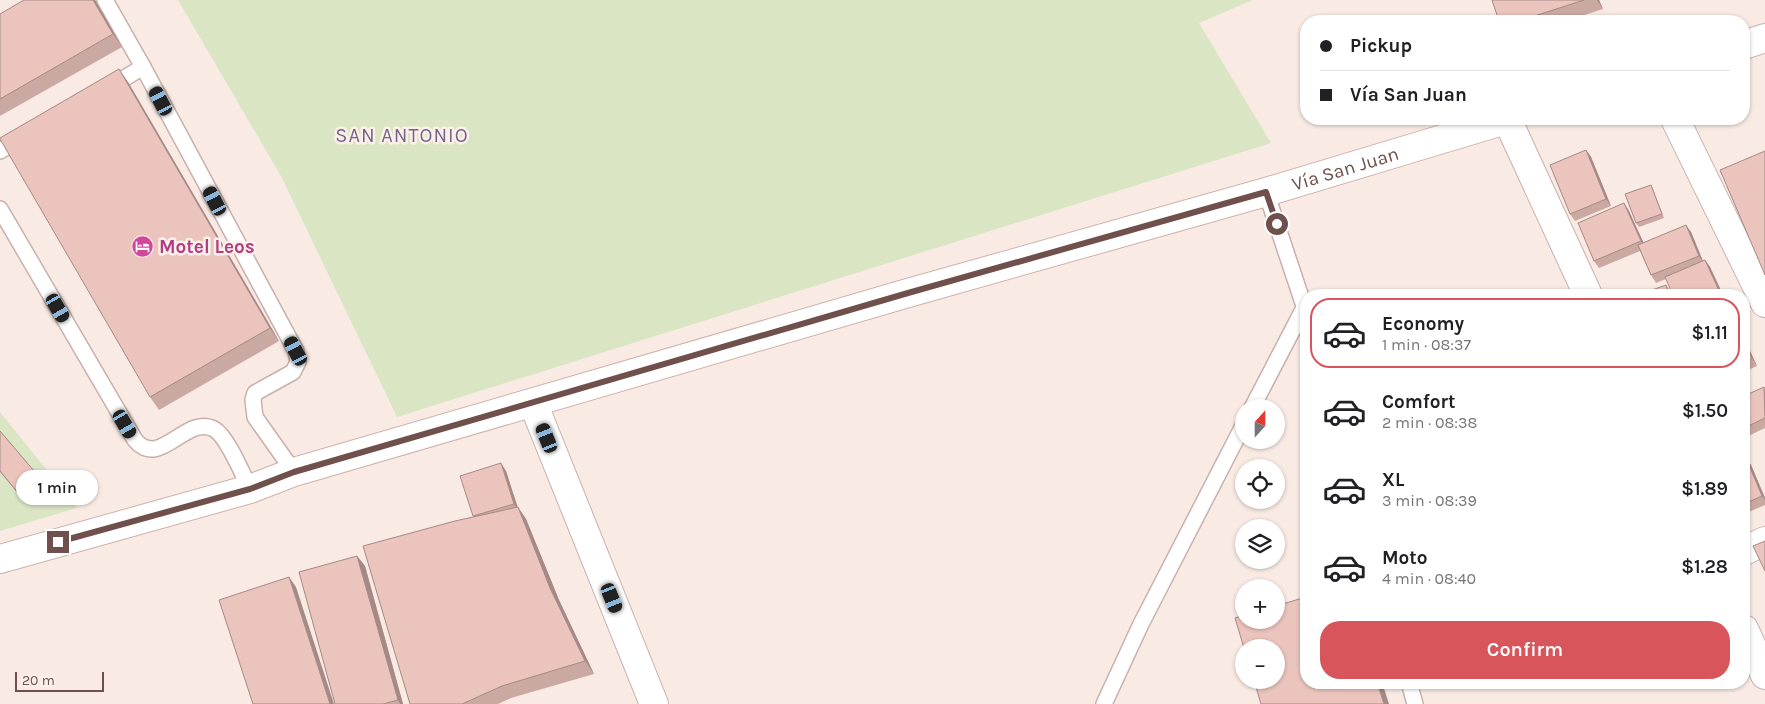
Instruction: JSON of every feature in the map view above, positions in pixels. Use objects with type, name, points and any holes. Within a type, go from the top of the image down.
[{"type":"street","points":[[1750,43],[1765,38]]},
{"type":"street","name":"Vía San Juan","points":[[0,559],[250,489],[294,472],[918,290],[1266,192],[1488,125]]},
{"type":"street","points":[[1511,125],[1585,289]]},
{"type":"street","points":[[1678,125],[1765,303]]},
{"type":"street","points":[[533,403],[654,704]]},
{"type":"street","points":[[1750,547],[1765,541]]},
{"type":"street","points":[[1750,642],[1765,675]]},
{"type":"lane","points":[[106,0],[144,67],[296,351],[298,362],[293,372],[255,393],[252,400],[255,417],[294,472]]},
{"type":"lane","points":[[93,97],[144,67]]},
{"type":"lane","points":[[0,151],[34,131]]},
{"type":"lane","points":[[1266,192],[1300,294]]},
{"type":"lane","points":[[0,209],[140,447],[148,450],[156,449],[193,429],[205,427],[214,429],[224,438],[250,489]]},
{"type":"lane","points":[[1257,399],[1300,318]]},
{"type":"lane","points":[[1104,704],[1141,624],[1235,441]]},
{"type":"lane","points":[[1411,689],[1415,704]]},
{"type":"green space","points":[[178,0],[1253,0],[1199,23],[1271,143],[397,417],[282,178]]},
{"type":"green space","points":[[0,412],[77,508],[0,531]]},
{"type":"building","points":[[24,0],[93,0],[113,34],[0,99],[0,14]]},
{"type":"building","points":[[1492,0],[1584,0],[1538,15],[1497,15]]},
{"type":"building","name":"Motel Leos","points":[[119,69],[270,328],[150,397],[0,139]]},
{"type":"building","points":[[1586,150],[1606,199],[1570,214],[1550,165]]},
{"type":"building","points":[[1765,151],[1765,275],[1720,170]]},
{"type":"building","points":[[1651,185],[1662,214],[1636,223],[1625,194]]},
{"type":"building","points":[[1624,203],[1641,241],[1594,261],[1578,223]]},
{"type":"building","points":[[1686,225],[1699,256],[1651,275],[1638,245]]},
{"type":"building","points":[[1705,260],[1718,289],[1670,289],[1665,277]]},
{"type":"building","points":[[1666,285],[1667,289],[1655,289]]},
{"type":"building","points":[[1764,387],[1765,418],[1750,425],[1750,393]]},
{"type":"building","points":[[0,431],[40,478],[20,495],[0,471]]},
{"type":"building","points":[[501,463],[514,504],[473,516],[460,476]]},
{"type":"building","points":[[1750,468],[1762,496],[1750,501]]},
{"type":"building","points":[[518,507],[550,588],[585,661],[502,686],[462,704],[410,704],[363,546],[455,521]]},
{"type":"building","points":[[1765,541],[1765,571],[1753,546]]},
{"type":"building","points":[[357,556],[398,700],[383,704],[335,704],[299,572]]},
{"type":"building","points":[[289,577],[330,704],[253,704],[219,600]]},
{"type":"building","points":[[1300,599],[1300,689],[1379,689],[1384,704],[1261,704],[1257,689],[1285,689],[1285,639],[1241,639],[1238,629],[1285,629],[1285,603]]},
{"type":"place","name":"Motel Leos","points":[[143,246]]},
{"type":"district","name":"SAN ANTONIO","points":[[402,135]]},
{"type":"route","points":[[58,542],[250,489],[294,472],[908,293],[1266,192],[1277,224]]}]
